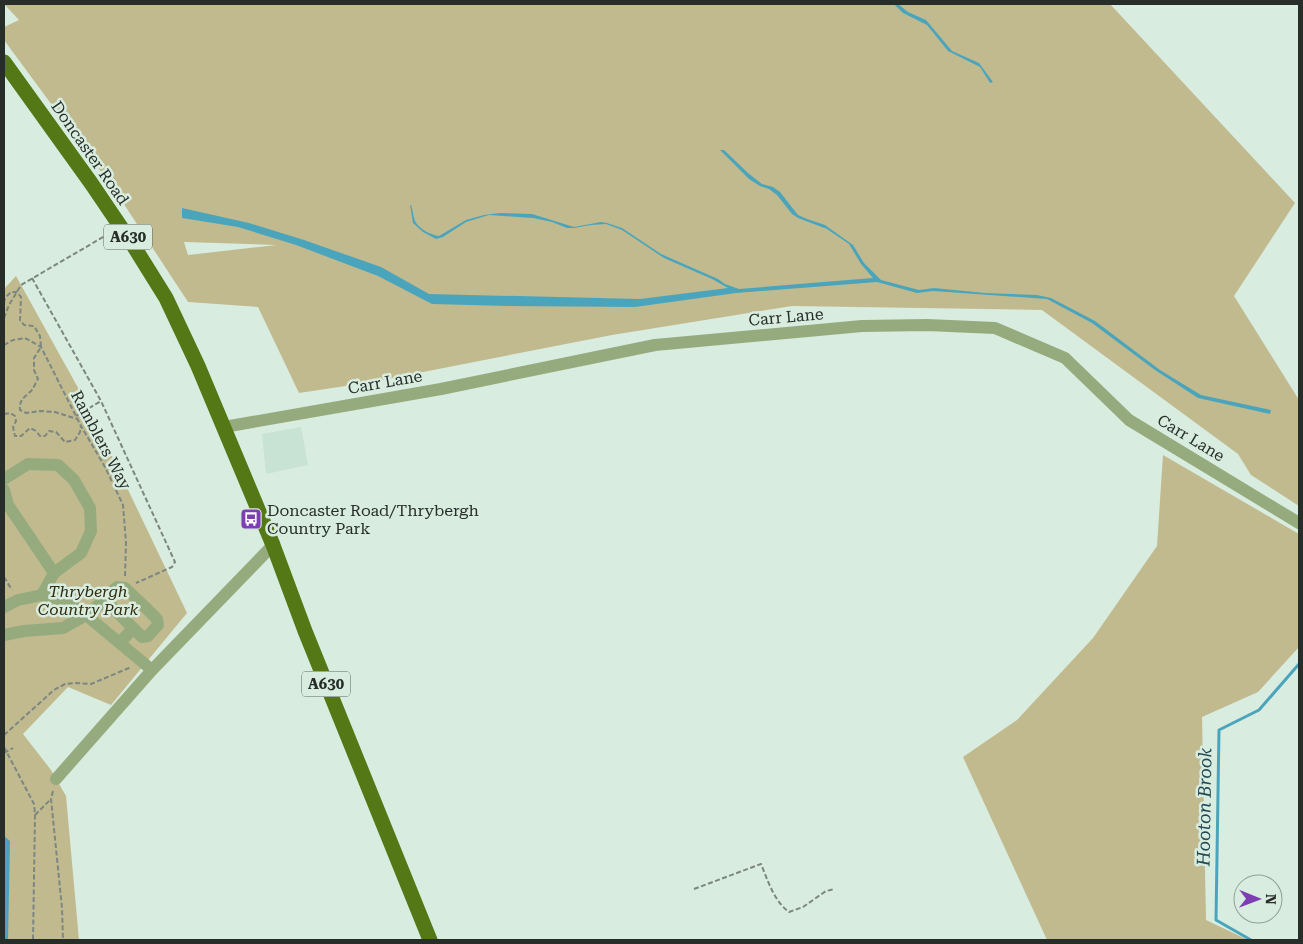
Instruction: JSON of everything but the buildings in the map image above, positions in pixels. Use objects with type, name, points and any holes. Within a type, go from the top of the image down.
[{"type":"main road","name":"Doncaster Road","points":[[4,62],[91,183],[166,298],[224,427]]},
{"type":"main road","name":"A630","points":[[224,427],[430,940]]},
{"type":"street","name":"Carr Lane","points":[[224,427],[441,389],[655,345],[862,326],[927,325],[995,328],[1065,358],[1129,420],[1299,523]]},
{"type":"street","points":[[4,479],[28,464],[58,465],[74,480],[90,508],[91,531],[81,553],[54,573],[42,595]]},
{"type":"street","points":[[4,490],[8,505],[54,573]]},
{"type":"street","points":[[56,779],[152,670],[272,545]]},
{"type":"street","points":[[4,635],[24,631],[63,628],[86,615],[105,600],[105,597],[117,587],[125,588],[157,619],[158,625],[148,636],[142,637],[105,600]]},
{"type":"street","points":[[4,607],[18,600],[42,595],[67,601],[152,670]]},
{"type":"street","points":[[120,643],[132,628]]},
{"type":"path","points":[[4,318],[21,285],[121,227]]},
{"type":"path","points":[[32,278],[101,401],[175,562],[172,567],[125,588]]},
{"type":"path","points":[[4,303],[5,298],[11,292],[16,292]]},
{"type":"path","name":"Ramblers Way","points":[[16,292],[21,297],[20,320],[24,325],[34,326],[40,336],[41,347],[81,426],[105,467],[123,505],[126,543],[125,588]]},
{"type":"path","points":[[4,343],[25,338],[41,347],[34,358],[34,370],[38,379],[33,388],[19,403],[20,410],[26,413],[40,411],[55,412],[78,419]]},
{"type":"path","points":[[76,416],[101,401]]},
{"type":"path","points":[[4,414],[10,413],[14,416],[16,421],[13,427],[15,436],[21,436],[30,428],[40,436],[45,436],[49,431],[56,432],[65,442],[75,440],[81,426]]},
{"type":"path","points":[[4,577],[18,600]]},
{"type":"path","points":[[4,735],[54,690],[64,684],[91,684],[129,668],[137,658]]},
{"type":"path","points":[[4,747],[34,804],[33,940]]},
{"type":"path","points":[[5,752],[13,748]]},
{"type":"path","points":[[56,779],[51,799],[64,940]]},
{"type":"path","points":[[35,815],[51,799]]},
{"type":"path","points":[[694,889],[761,864],[782,907],[789,912],[803,908],[826,891],[834,889]]},
{"type":"shaded area","points":[[301,427],[308,465],[266,474],[262,434]]},
{"type":"green space","points":[[4,4],[1110,4],[1295,203],[1234,296],[1299,400],[1299,506],[1251,475],[1238,454],[1042,310],[792,306],[612,335],[372,382],[299,393],[258,307],[188,302],[116,192],[4,40],[4,27],[19,20]],"holes":[[[184,242],[277,245],[188,255]]]},
{"type":"green space","name":"Thrybergh Country Park","points":[[16,276],[87,404],[187,613],[111,705],[68,687],[23,734],[51,770],[66,796],[79,940],[4,940],[4,289]]},
{"type":"green space","points":[[1163,455],[1299,534],[1299,647],[1258,692],[1202,717],[1206,920],[1248,940],[1047,940],[963,757],[1017,720],[1093,638],[1157,546]]},
{"type":"water","points":[[894,4],[898,4],[908,12],[926,20],[952,51],[979,63],[993,82],[990,83],[980,67],[948,51],[927,25],[903,13]]},
{"type":"water","points":[[720,150],[724,150],[762,184],[773,187],[780,192],[798,215],[825,225],[853,245],[864,263],[881,280],[919,290],[934,288],[985,293],[1037,295],[1051,298],[1095,321],[1160,370],[1201,395],[1271,410],[1270,414],[1198,398],[1155,370],[1092,323],[1047,299],[933,291],[917,293],[877,282],[736,293],[635,307],[432,304],[378,276],[296,245],[238,227],[182,218],[182,208],[249,223],[381,267],[429,294],[640,299],[728,288],[664,258],[622,230],[606,224],[567,228],[552,222],[533,218],[489,215],[466,222],[443,237],[436,239],[423,232],[413,223],[410,205],[419,227],[439,236],[466,220],[484,215],[500,213],[532,214],[574,227],[601,222],[607,223],[622,228],[661,254],[739,289],[873,278],[861,264],[849,244],[827,229],[792,214],[777,195],[749,179]]},
{"type":"water","points":[[4,836],[10,841],[8,940],[4,940]]},
{"type":"waterway","name":"Hooton Brook","points":[[1251,940],[1216,920],[1219,730],[1259,710],[1299,664]]},
{"type":"place","name":"Doncaster Road/Thrybergh Country Park","points":[[251,519]]}]
